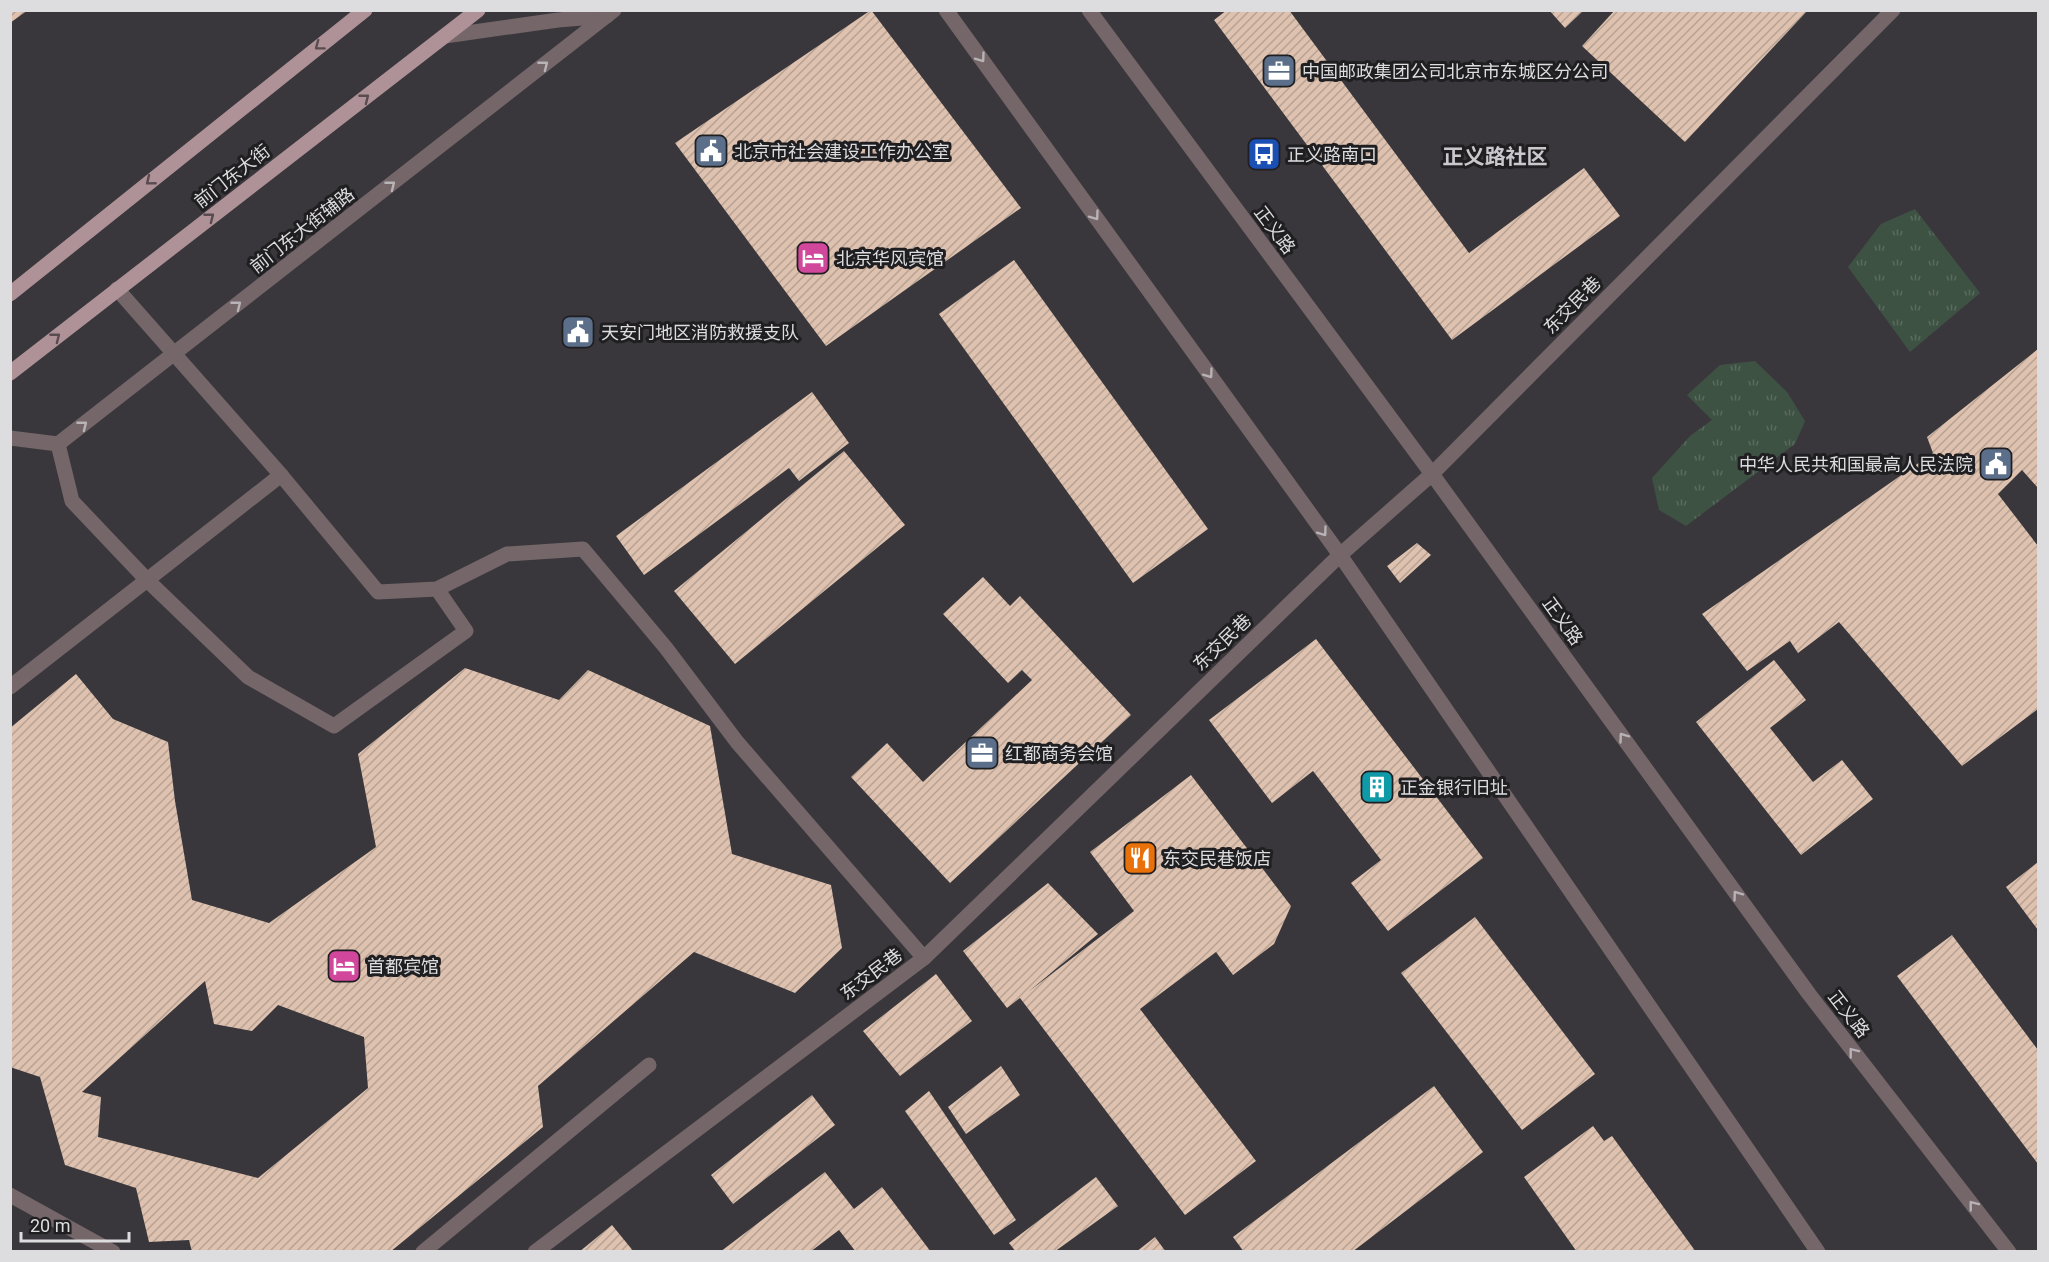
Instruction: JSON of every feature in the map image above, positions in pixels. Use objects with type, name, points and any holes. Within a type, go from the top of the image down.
[{"type":"main road","points":[[10,294],[365,10]]},
{"type":"main road","name":"前门东大街","points":[[10,373],[478,10]]},
{"type":"street","points":[[946,10],[1340,555],[1818,1251]]},
{"type":"street","name":"正义路","points":[[1089,10],[1432,474],[1809,994],[2010,1251]]},
{"type":"street","name":"东交民巷","points":[[535,1251],[924,958],[1340,555],[1432,474],[1893,10]]},
{"type":"street","name":"前门东大街辅路","points":[[445,36],[610,13]]},
{"type":"street","name":"前门东大街辅路","points":[[58,444],[610,13]]},
{"type":"street","points":[[117,289],[281,475],[378,592],[437,589],[507,554],[583,549],[666,648],[737,741],[924,958]]},
{"type":"street","points":[[10,438],[58,444],[72,501],[147,580],[249,677],[334,726],[466,631],[437,589]]},
{"type":"street","points":[[10,687],[281,475]]},
{"type":"street","points":[[423,1251],[649,1065]]},
{"type":"street","points":[[10,1195],[113,1251]]},
{"type":"green space","points":[[1915,209],[1980,293],[1910,352],[1848,267],[1881,224]]},
{"type":"green space","points":[[1755,361],[1787,392],[1805,421],[1795,444],[1686,526],[1659,510],[1652,478],[1690,436],[1712,420],[1687,395],[1720,365]]},
{"type":"building","points":[[10,10],[28,10],[10,23]]},
{"type":"building","points":[[871,10],[1021,208],[826,346],[675,143]]},
{"type":"building","points":[[1227,10],[1289,10],[1469,253],[1584,168],[1620,216],[1452,340],[1214,20]]},
{"type":"building","points":[[1549,10],[1584,10],[1565,28]]},
{"type":"building","points":[[1615,10],[1808,10],[1685,142],[1582,46]]},
{"type":"building","points":[[1014,260],[1208,529],[1133,583],[939,314]]},
{"type":"building","points":[[2038,349],[2038,488],[2022,470],[1998,494],[2038,546],[2038,709],[1962,766],[1839,622],[1798,653],[1790,641],[1747,671],[1702,614],[1933,453],[1927,437]]},
{"type":"building","points":[[812,392],[849,443],[799,481],[789,468],[644,575],[616,536]]},
{"type":"building","points":[[844,451],[905,525],[735,664],[674,591]]},
{"type":"building","points":[[1417,543],[1431,555],[1400,583],[1387,566]]},
{"type":"building","points":[[983,577],[1010,606],[1020,596],[1131,715],[950,883],[851,777],[887,743],[923,782],[1032,680],[1022,670],[1008,683],[943,614]]},
{"type":"building","name":"正金银行旧址","points":[[1316,639],[1483,858],[1388,931],[1351,883],[1381,860],[1313,771],[1272,803],[1209,720]]},
{"type":"building","points":[[1774,660],[1806,700],[1770,728],[1813,782],[1842,760],[1873,799],[1801,855],[1696,722]]},
{"type":"building","name":"首都宾馆","points":[[465,668],[559,700],[588,670],[710,726],[732,854],[831,885],[842,948],[795,993],[694,952],[538,1086],[543,1127],[390,1252],[192,1252],[189,1240],[149,1242],[136,1188],[65,1165],[40,1077],[10,1067],[10,728],[76,674],[113,719],[168,742],[175,801],[192,900],[269,923],[376,847],[358,754]],"holes":[[[205,981],[214,1024],[252,1031],[278,1005],[364,1037],[368,1088],[258,1178],[98,1137],[101,1097],[82,1092]]]},
{"type":"building","points":[[1191,775],[1291,906],[1274,944],[1233,975],[1216,952],[1140,1009],[1256,1161],[1185,1215],[1020,998],[1007,1008],[963,951],[1048,883],[1098,934],[1028,992],[1134,911],[1090,852]]},
{"type":"building","points":[[2038,862],[2038,930],[2006,887]]},
{"type":"building","points":[[1475,917],[1595,1074],[1522,1130],[1401,973]]},
{"type":"building","points":[[1952,935],[2038,1050],[2038,1164],[1897,976]]},
{"type":"building","points":[[936,974],[972,1021],[900,1076],[863,1031]]},
{"type":"building","points":[[1001,1066],[1020,1095],[966,1134],[948,1107]]},
{"type":"building","points":[[1434,1086],[1483,1152],[1352,1252],[1244,1252],[1233,1237]]},
{"type":"building","points":[[929,1091],[1016,1220],[994,1235],[905,1111]]},
{"type":"building","points":[[812,1095],[835,1125],[733,1204],[711,1175]]},
{"type":"building","points":[[1593,1126],[1604,1141],[1612,1136],[1696,1252],[1577,1252],[1524,1177]]},
{"type":"building","points":[[825,1172],[854,1209],[882,1187],[931,1252],[856,1252],[839,1230],[810,1252],[720,1252]]},
{"type":"building","points":[[1096,1177],[1118,1206],[1054,1252],[1016,1252],[1009,1243]]},
{"type":"building","points":[[612,1225],[634,1252],[579,1252]]},
{"type":"building","points":[[1155,1237],[1166,1252],[1136,1252]]},
{"type":"place","name":"中国邮政集团公司北京市东城区分公司","points":[[1279,71]]},
{"type":"place","name":"北京市社会建设工作办公室","points":[[711,151]]},
{"type":"place","name":"正义路南口","points":[[1264,154]]},
{"type":"place","name":"北京华风宾馆","points":[[813,258]]},
{"type":"place","name":"天安门地区消防救援支队","points":[[578,332]]},
{"type":"place","name":"中华人民共和国最高人民法院","points":[[1996,464]]},
{"type":"place","name":"红都商务会馆","points":[[982,753]]},
{"type":"place","name":"正金银行旧址","points":[[1377,787]]},
{"type":"place","name":"东交民巷饭店","points":[[1140,858]]},
{"type":"place","name":"首都宾馆","points":[[344,966]]},
{"type":"district","name":"正义路社区","points":[[1495,157]]}]
